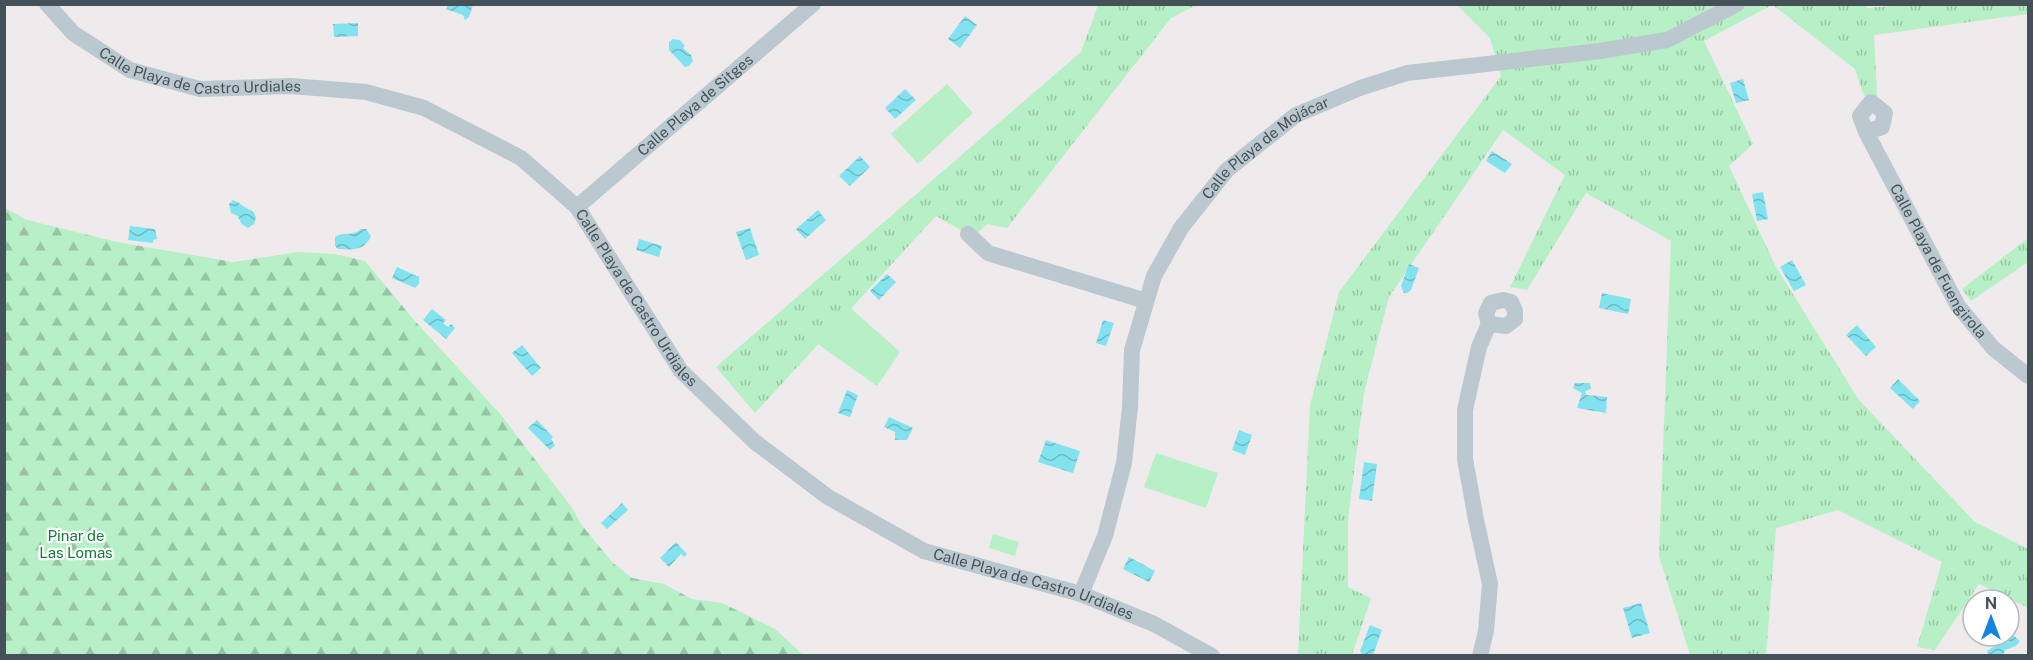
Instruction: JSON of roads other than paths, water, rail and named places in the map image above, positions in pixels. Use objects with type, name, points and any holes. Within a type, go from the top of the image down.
[{"type":"street","name":"Calle Playa de Castro Urdiales","points":[[47,4],[73,33],[130,70],[200,89],[291,86],[366,92],[424,108],[521,158],[577,207],[681,371],[755,442],[828,497],[924,551],[1081,594],[1154,624],[1212,656]]},
{"type":"street","name":"Calle Playa de Sitges","points":[[577,207],[813,4]]},
{"type":"street","name":"Calle Playa de Mojácar","points":[[1081,594],[1105,536],[1124,463],[1130,407],[1132,350],[1154,276],[1181,228],[1227,170],[1296,115],[1360,88],[1407,73],[1600,51],[1667,40],[1737,4]]},
{"type":"street","name":"Calle Playa de Fuengirola","points":[[1866,132],[1958,306],[1993,348],[2028,376]]},
{"type":"street","points":[[968,234],[988,253],[1146,301]]},
{"type":"street","points":[[1480,656],[1486,631],[1490,584],[1465,459],[1465,410],[1479,347],[1490,324]]},
{"type":"water","points":[[448,4],[473,5],[469,17],[465,20],[463,15],[446,9]]},
{"type":"water","points":[[965,16],[977,25],[960,48],[948,39]]},
{"type":"water","points":[[358,23],[358,36],[334,37],[333,24]]},
{"type":"water","points":[[673,39],[680,40],[685,46],[683,48],[691,55],[693,61],[689,66],[685,67],[669,50],[669,42]]},
{"type":"water","points":[[1743,79],[1749,100],[1736,103],[1730,83]]},
{"type":"water","points":[[905,89],[916,100],[895,119],[885,108]]},
{"type":"water","points":[[1492,151],[1512,164],[1505,173],[1486,161]]},
{"type":"water","points":[[860,156],[870,167],[850,186],[839,176]]},
{"type":"water","points":[[1763,192],[1768,219],[1757,221],[1752,194]]},
{"type":"water","points":[[233,200],[253,211],[256,217],[254,224],[248,228],[238,216],[231,213],[229,204]]},
{"type":"water","points":[[818,210],[826,220],[805,239],[796,229]]},
{"type":"water","points":[[130,226],[155,229],[157,239],[153,240],[153,243],[128,240]]},
{"type":"water","points":[[750,228],[759,255],[746,260],[736,232]]},
{"type":"water","points":[[366,229],[371,236],[361,247],[338,249],[335,246],[335,237]]},
{"type":"water","points":[[639,239],[662,246],[659,257],[636,250]]},
{"type":"water","points":[[1792,260],[1806,285],[1794,291],[1780,267]]},
{"type":"water","points":[[1409,264],[1419,268],[1411,290],[1404,293],[1401,286]]},
{"type":"water","points":[[397,267],[419,277],[419,284],[415,288],[392,278]]},
{"type":"water","points":[[887,274],[896,282],[879,300],[870,291]]},
{"type":"water","points":[[1602,293],[1631,299],[1628,314],[1599,308]]},
{"type":"water","points":[[432,309],[446,320],[443,323],[448,327],[451,324],[455,328],[446,339],[423,320]]},
{"type":"water","points":[[1103,320],[1114,323],[1106,346],[1096,343]]},
{"type":"water","points":[[1857,325],[1876,347],[1866,356],[1846,335]]},
{"type":"water","points":[[522,345],[541,368],[532,376],[512,353]]},
{"type":"water","points":[[1898,379],[1920,401],[1913,409],[1890,388]]},
{"type":"water","points":[[1575,383],[1590,383],[1591,389],[1585,391],[1586,395],[1607,397],[1606,413],[1577,408],[1582,393],[1573,388]]},
{"type":"water","points":[[847,390],[858,395],[850,417],[838,413]]},
{"type":"water","points":[[889,417],[913,428],[907,440],[895,440],[895,432],[884,427]]},
{"type":"water","points":[[537,420],[553,437],[551,439],[555,445],[550,450],[528,428]]},
{"type":"water","points":[[1239,430],[1252,435],[1245,455],[1232,450]]},
{"type":"water","points":[[1046,440],[1080,451],[1073,473],[1038,462]]},
{"type":"water","points":[[1364,462],[1377,464],[1372,501],[1359,499]]},
{"type":"water","points":[[622,503],[628,510],[607,529],[601,523]]},
{"type":"water","points":[[676,542],[687,554],[684,557],[681,554],[669,567],[660,558]]},
{"type":"water","points":[[1129,557],[1155,571],[1149,582],[1123,569]]},
{"type":"water","points":[[1641,603],[1650,633],[1632,638],[1623,608]]},
{"type":"water","points":[[1370,625],[1382,630],[1373,655],[1362,655],[1360,651]]},
{"type":"water","points":[[1992,648],[2010,648],[2005,650],[2003,655],[1988,655],[1987,651]]},
{"type":"park label","name":"Pinar de Las Lomas","points":[[76,544]]}]
